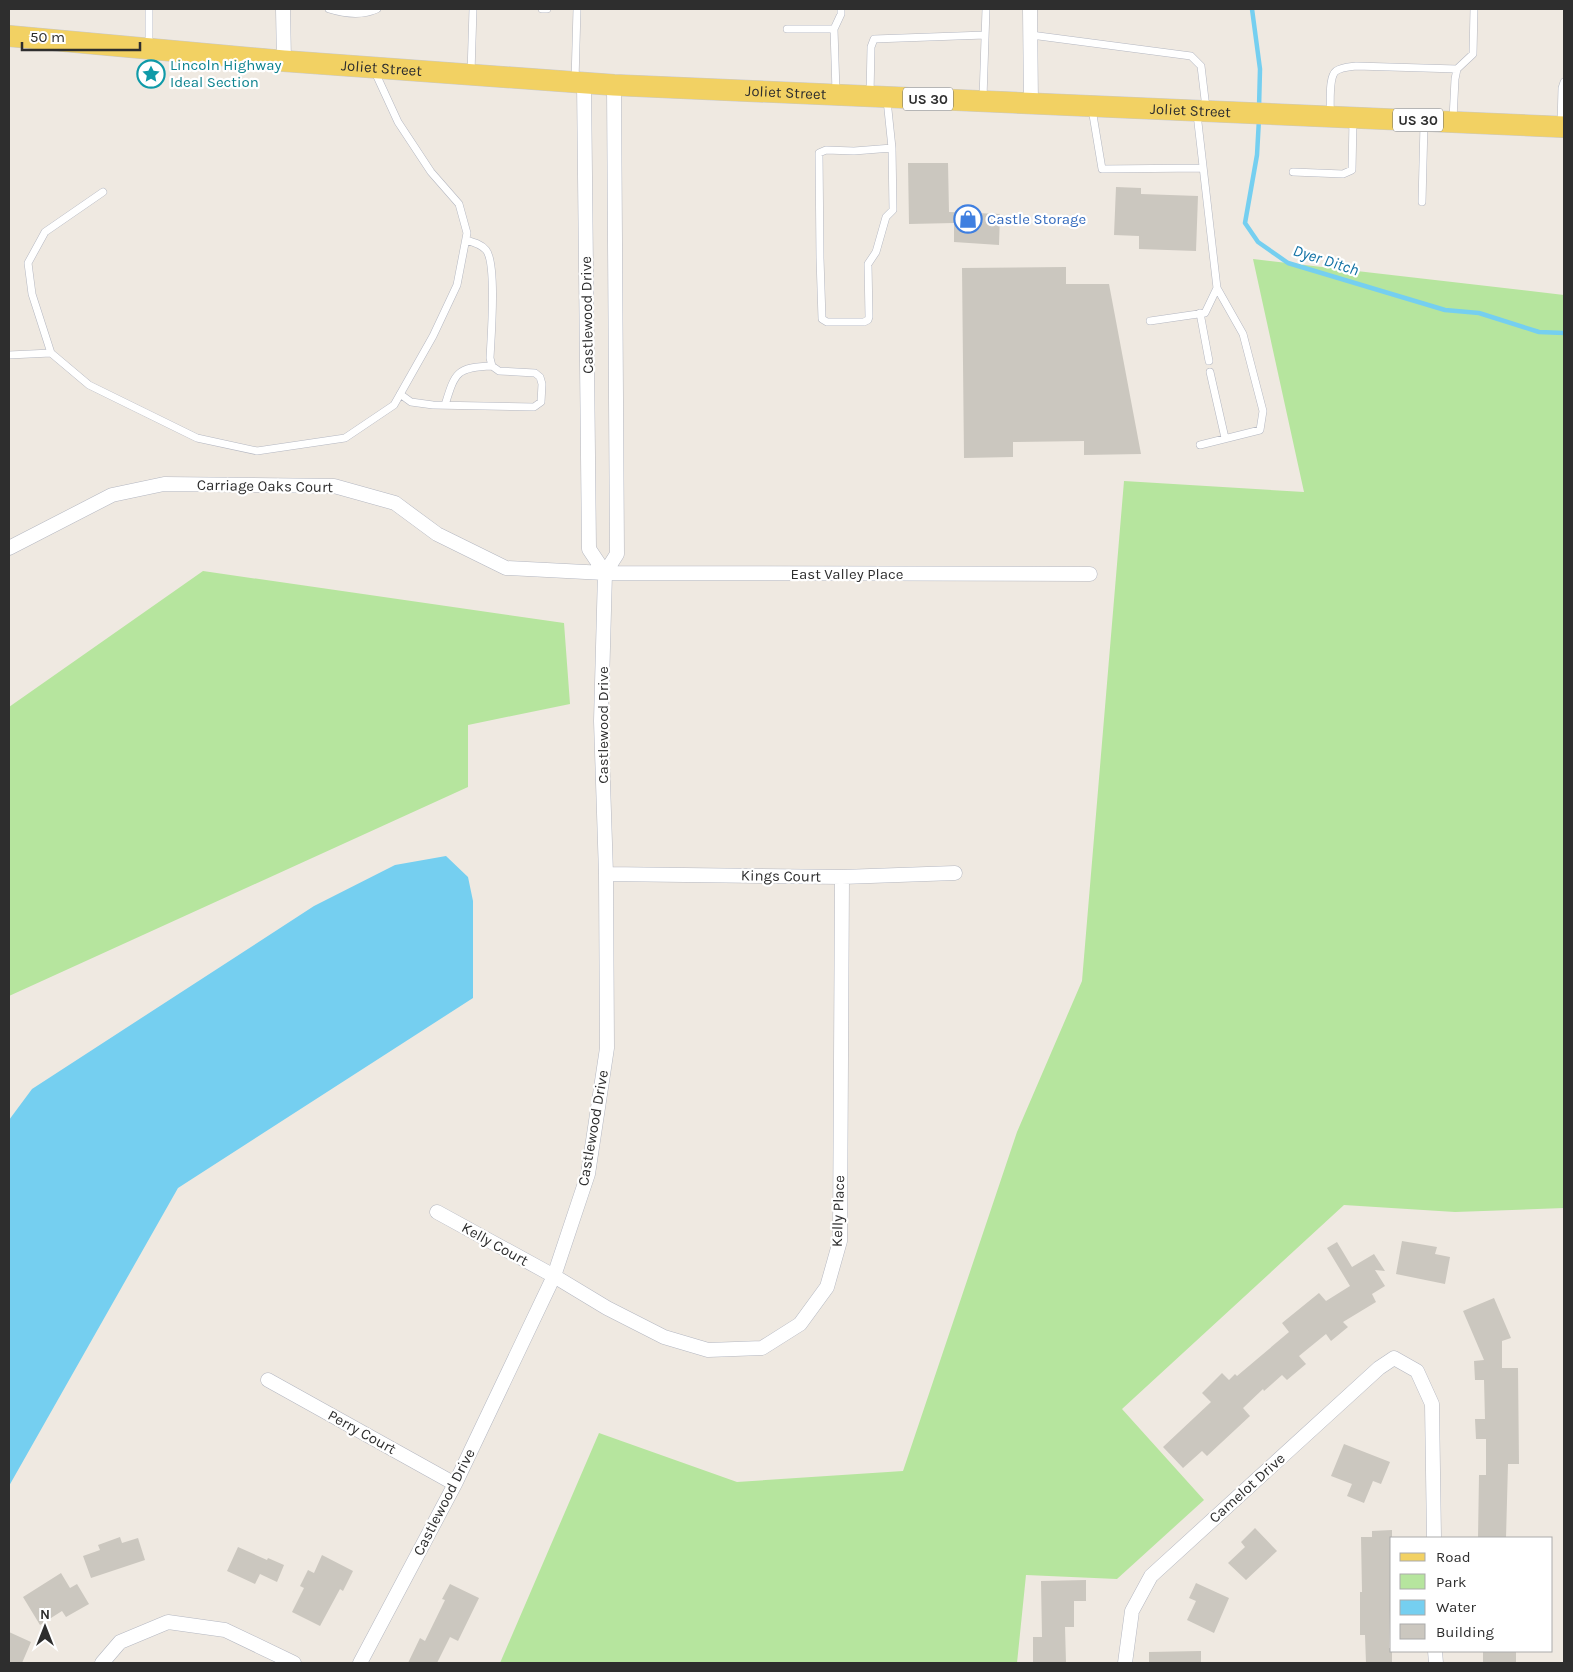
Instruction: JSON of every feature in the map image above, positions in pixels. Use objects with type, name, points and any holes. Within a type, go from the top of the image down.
[{"type":"main road","name":"Joliet Street","points":[[9,36],[284,61],[614,84],[1562,127]]},
{"type":"street","points":[[283,9],[284,61]]},
{"type":"street","points":[[1030,9],[1031,104]]},
{"type":"street","name":"Castlewood Drive","points":[[580,82],[589,549],[605,573]]},
{"type":"street","name":"Castlewood Drive","points":[[360,1663],[455,1484],[554,1276],[588,1174],[607,1048],[606,874],[601,721],[605,573],[617,554],[614,84]]},
{"type":"street","name":"Carriage Oaks Court","points":[[9,548],[112,495],[164,484],[334,486],[395,503],[437,534],[506,568],[605,573]]},
{"type":"street","name":"East Valley Place","points":[[605,573],[1090,574]]},
{"type":"street","name":"Kings Court","points":[[606,874],[842,877],[955,873]]},
{"type":"street","name":"Kelly Place","points":[[554,1276],[607,1308],[664,1337],[708,1350],[762,1348],[800,1324],[822,1294],[827,1287],[840,1241],[842,877]]},
{"type":"street","name":"Kelly Court","points":[[437,1212],[554,1276]]},
{"type":"street","name":"Camelot Drive","points":[[1125,1663],[1132,1611],[1150,1576],[1379,1368],[1394,1358],[1417,1370],[1432,1404],[1434,1537]]},
{"type":"street","name":"Perry Court","points":[[268,1380],[455,1484]]},
{"type":"street","points":[[102,1663],[120,1642],[168,1622],[225,1630],[294,1663]]},
{"type":"lane","points":[[149,9],[150,49]]},
{"type":"lane","points":[[330,9],[351,14],[366,13],[377,9]]},
{"type":"lane","points":[[471,73],[473,9]]},
{"type":"lane","points":[[542,9],[547,9]]},
{"type":"lane","points":[[577,9],[580,82]]},
{"type":"lane","points":[[836,95],[834,29],[841,14],[841,9]]},
{"type":"lane","points":[[983,102],[986,9]]},
{"type":"lane","points":[[1453,122],[1454,79],[1458,69],[1473,54],[1474,9]]},
{"type":"lane","points":[[787,29],[834,29]]},
{"type":"lane","points":[[892,148],[854,151],[826,150],[819,153],[822,319],[827,322],[864,322],[868,320],[868,264],[876,252],[886,217],[893,210],[892,148],[878,97],[871,47],[874,39],[985,35]]},
{"type":"lane","points":[[1031,35],[1191,56],[1201,66],[1203,168],[1217,288],[1243,334],[1263,411],[1260,430],[1200,445]]},
{"type":"lane","points":[[1330,116],[1331,79],[1334,72],[1342,68],[1356,66],[1458,69]]},
{"type":"lane","points":[[102,192],[45,232],[28,263],[32,294],[51,353],[90,385],[197,438],[258,451],[345,438],[394,405],[433,336],[457,285],[467,233],[459,204],[431,172],[398,122],[373,67]]},
{"type":"lane","points":[[1562,127],[1562,88],[1564,82]]},
{"type":"lane","points":[[1092,106],[1102,169],[1203,168]]},
{"type":"lane","points":[[1293,172],[1343,174],[1352,170],[1353,118]]},
{"type":"lane","points":[[1422,202],[1424,121]]},
{"type":"lane","points":[[466,240],[480,244],[487,250],[490,259],[492,302],[490,358],[492,366]]},
{"type":"lane","points":[[1150,321],[1204,313],[1217,288]]},
{"type":"lane","points":[[1200,314],[1209,361]]},
{"type":"lane","points":[[9,355],[51,353]]},
{"type":"lane","points":[[400,394],[411,402],[445,405],[534,407],[541,402],[542,384],[540,378],[535,373],[499,371],[492,366],[475,367],[464,370],[457,375],[452,383],[445,405]]},
{"type":"lane","points":[[1210,372],[1225,438]]},
{"type":"green space","points":[[1253,259],[1564,295],[1564,1208],[1455,1212],[1344,1205],[1122,1409],[1204,1500],[1117,1579],[1026,1575],[1017,1663],[500,1663],[599,1433],[737,1482],[903,1471],[1017,1132],[1082,981],[1124,481],[1304,492]]},
{"type":"green space","points":[[203,571],[564,623],[570,704],[468,725],[468,787],[9,996],[9,707]]},
{"type":"water","points":[[446,856],[468,877],[473,901],[473,998],[178,1188],[9,1486],[9,1120],[32,1089],[314,906],[395,865]]},
{"type":"building","points":[[908,163],[948,163],[949,212],[1000,214],[999,245],[954,242],[954,223],[909,224]]},
{"type":"building","points":[[1116,187],[1141,188],[1141,194],[1198,196],[1196,251],[1139,249],[1139,236],[1114,235]]},
{"type":"building","points":[[1066,267],[1066,284],[1109,284],[1141,454],[1084,455],[1084,441],[1013,442],[1013,457],[964,458],[962,268]]},
{"type":"building","points":[[1402,1241],[1437,1247],[1435,1254],[1450,1257],[1445,1284],[1396,1274]]},
{"type":"building","points":[[1337,1242],[1352,1267],[1374,1254],[1385,1271],[1375,1270],[1385,1286],[1372,1294],[1376,1302],[1343,1322],[1348,1327],[1331,1341],[1326,1334],[1299,1356],[1306,1364],[1287,1380],[1282,1375],[1264,1391],[1263,1389],[1243,1408],[1250,1416],[1207,1456],[1202,1451],[1183,1468],[1163,1447],[1211,1402],[1202,1393],[1222,1373],[1229,1380],[1235,1374],[1237,1376],[1289,1332],[1282,1323],[1319,1293],[1326,1301],[1350,1286],[1327,1248]]},
{"type":"building","points":[[1494,1298],[1511,1338],[1502,1341],[1502,1368],[1518,1368],[1519,1464],[1508,1464],[1506,1537],[1478,1537],[1479,1475],[1486,1475],[1486,1439],[1476,1439],[1475,1419],[1485,1419],[1484,1380],[1475,1380],[1474,1361],[1484,1360],[1463,1311]]},
{"type":"building","points":[[1344,1444],[1390,1462],[1381,1484],[1373,1481],[1364,1503],[1347,1496],[1352,1484],[1331,1476]]},
{"type":"building","points":[[1255,1528],[1277,1551],[1246,1580],[1228,1563],[1245,1547],[1241,1542]]},
{"type":"building","points":[[1392,1530],[1392,1537],[1390,1537],[1389,1648],[1390,1652],[1392,1652],[1392,1663],[1366,1663],[1365,1635],[1360,1635],[1360,1592],[1362,1592],[1361,1537],[1372,1537],[1372,1531]]},
{"type":"building","points":[[120,1537],[122,1543],[138,1538],[145,1560],[91,1578],[83,1556],[100,1550],[98,1545]]},
{"type":"building","points":[[238,1547],[267,1560],[268,1558],[284,1565],[277,1582],[260,1574],[255,1584],[227,1571]]},
{"type":"building","points":[[322,1555],[353,1571],[343,1591],[340,1589],[320,1626],[292,1612],[304,1588],[300,1586],[308,1570],[314,1573]]},
{"type":"building","points":[[61,1573],[70,1588],[77,1584],[89,1604],[66,1617],[62,1611],[40,1625],[23,1597]]},
{"type":"building","points":[[1086,1580],[1086,1601],[1074,1601],[1074,1627],[1065,1627],[1066,1663],[1033,1663],[1033,1637],[1042,1637],[1041,1581]]},
{"type":"building","points":[[1196,1583],[1229,1598],[1214,1633],[1187,1620],[1196,1601],[1189,1598]]},
{"type":"building","points":[[450,1584],[479,1598],[458,1641],[450,1637],[437,1663],[408,1663],[420,1638],[425,1641],[445,1600],[442,1599]]},
{"type":"building","points":[[9,1632],[31,1642],[22,1663],[9,1663]]},
{"type":"building","points":[[1201,1651],[1201,1663],[1149,1663],[1149,1652]]},
{"type":"building","points":[[1483,1652],[1516,1652],[1516,1663],[1483,1663]]},
{"type":"waterway","name":"Dyer Ditch","points":[[1252,9],[1260,69],[1259,108]]},
{"type":"waterway","name":"Dyer Ditch","points":[[1259,119],[1257,155],[1245,223],[1258,242],[1288,263],[1445,310],[1479,313],[1539,332],[1564,333]]},
{"type":"place","name":"Lincoln Highway Ideal Section","points":[[151,74]]},
{"type":"place","name":"Castle Storage","points":[[968,219]]}]
